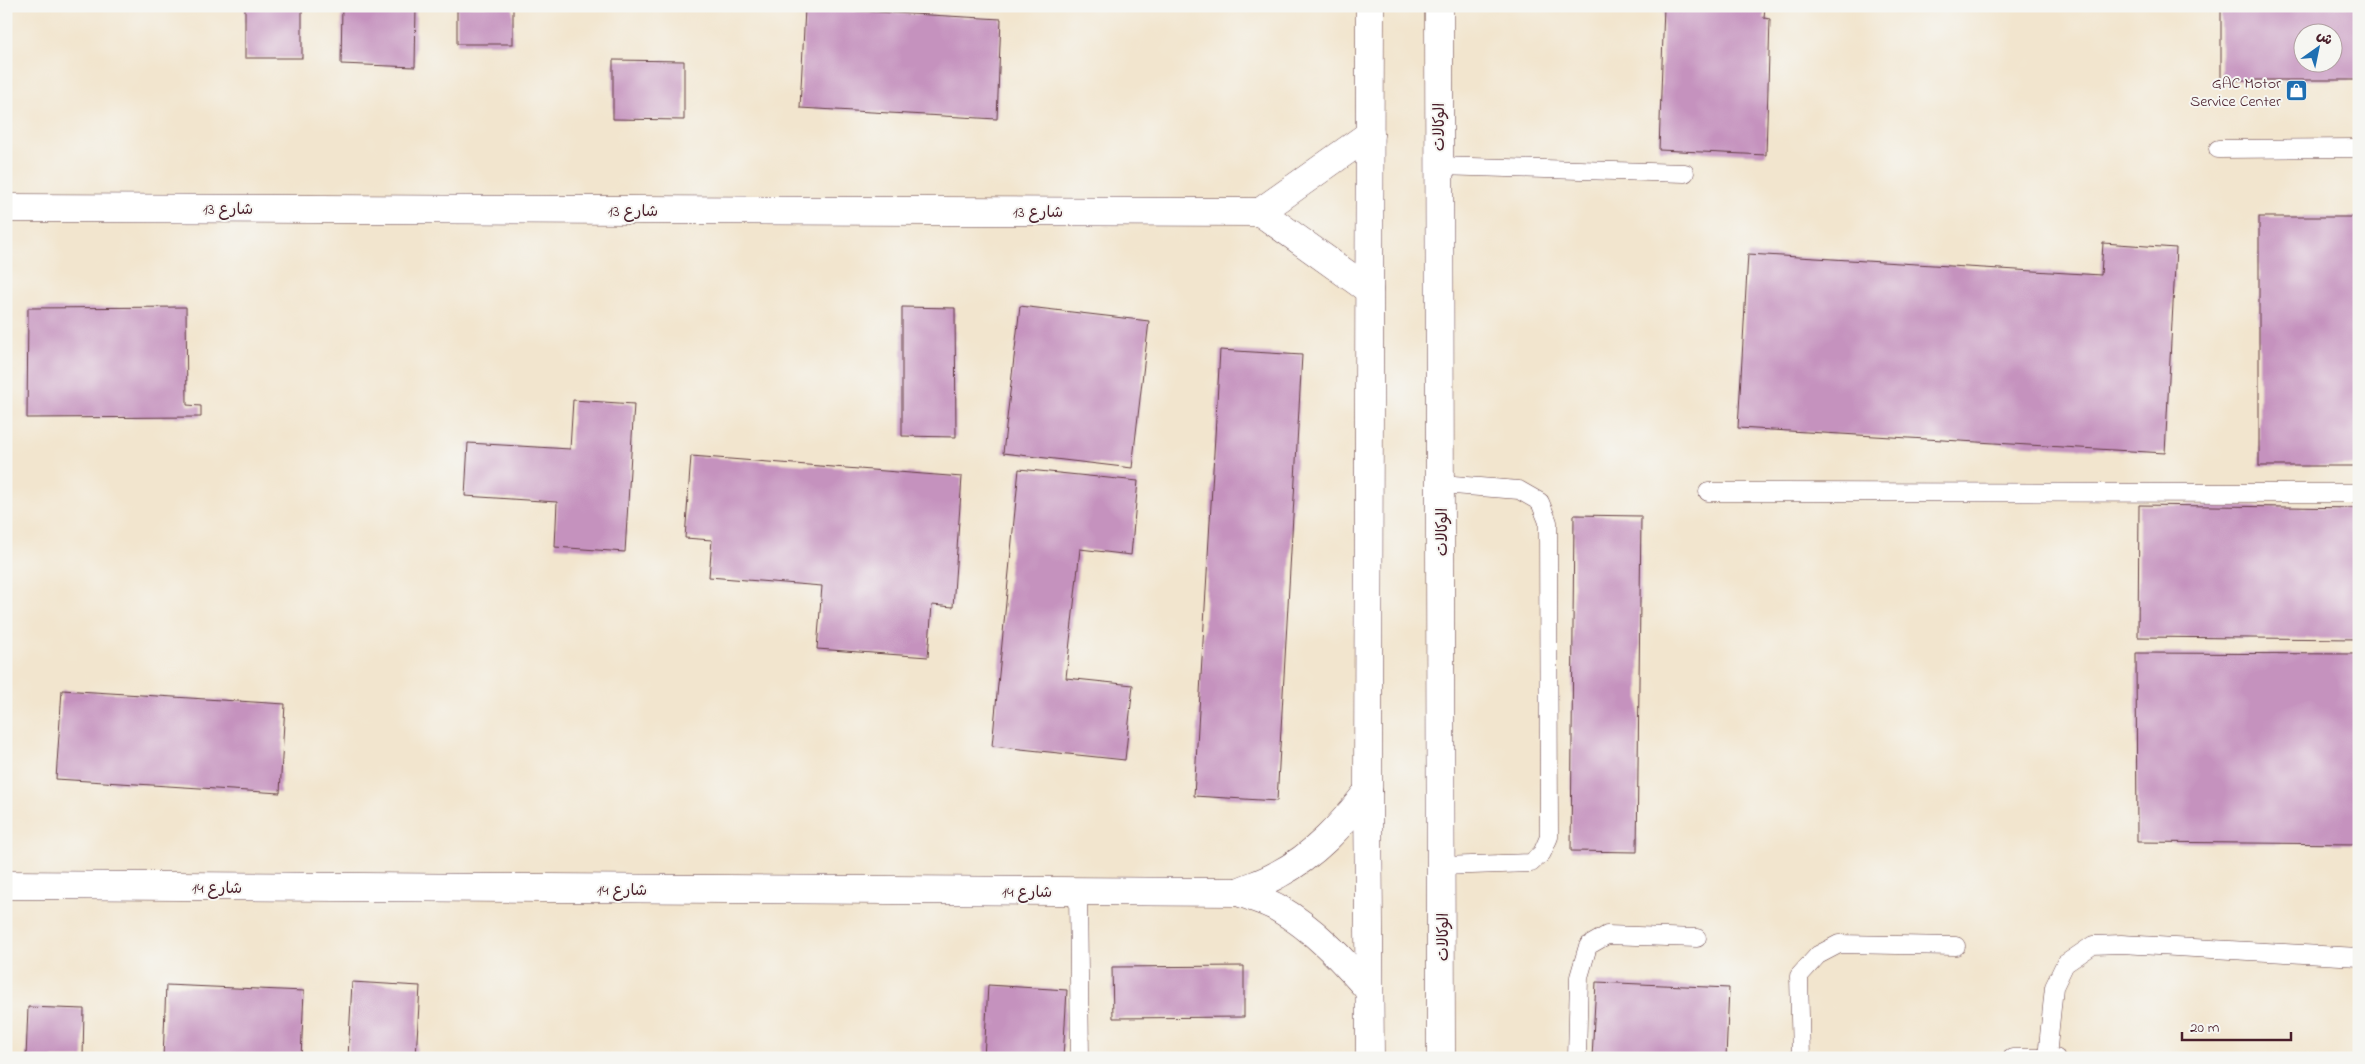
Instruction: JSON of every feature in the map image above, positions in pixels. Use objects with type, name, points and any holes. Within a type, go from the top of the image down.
[{"type":"street","points":[[1370,6],[1368,791],[1370,1058]]},
{"type":"street","name":"الوكالات","points":[[1439,6],[1441,1058]]},
{"type":"street","points":[[1369,290],[1260,212],[1370,134]]},
{"type":"street","name":"شارع 13","points":[[6,208],[1260,212]]},
{"type":"street","name":"شارع 14","points":[[1238,892],[1277,875],[1313,851],[1344,822],[1368,791]]},
{"type":"street","name":"شارع 14","points":[[6,885],[1238,892],[1276,907],[1310,929],[1340,957],[1368,990]]},
{"type":"lane","points":[[2218,149],[2359,148]]},
{"type":"lane","points":[[1438,166],[1685,173]]},
{"type":"lane","points":[[1440,484],[1519,490],[1540,502],[1548,522],[1549,837],[1542,853],[1531,863],[1442,866]]},
{"type":"lane","points":[[1708,492],[2359,493]]},
{"type":"lane","points":[[1078,891],[1080,1058]]},
{"type":"lane","points":[[1577,1058],[1579,977],[1588,946],[1607,935],[1697,938]]},
{"type":"lane","points":[[1801,1058],[1799,976],[1818,955],[1839,944],[1956,946]]},
{"type":"lane","points":[[2047,1057],[2054,987],[2065,964],[2093,945],[2121,944],[2359,957]]},
{"type":"lane","points":[[2012,1058],[2056,1058]]},
{"type":"building","points":[[245,6],[302,6],[302,58],[245,58]]},
{"type":"building","points":[[342,6],[416,6],[415,67],[341,64]]},
{"type":"building","points":[[457,6],[513,6],[513,44],[457,44]]},
{"type":"building","points":[[1664,6],[1765,6],[1764,18],[1770,19],[1766,155],[1659,150]]},
{"type":"building","points":[[2221,6],[2359,6],[2359,80],[2221,80]]},
{"type":"building","points":[[805,8],[1001,19],[997,119],[800,108]]},
{"type":"building","points":[[613,60],[684,61],[684,120],[613,119]]},
{"type":"building","points":[[2259,217],[2359,217],[2359,466],[2259,466]]},
{"type":"building","points":[[2103,243],[2176,248],[2165,453],[1738,428],[1748,254],[2101,275]]},
{"type":"building","points":[[1020,306],[1149,321],[1132,468],[1003,453]]},
{"type":"building","points":[[186,307],[187,405],[201,406],[201,417],[27,418],[28,308]]},
{"type":"building","points":[[902,307],[955,308],[956,437],[902,436]]},
{"type":"building","points":[[1220,350],[1302,355],[1277,801],[1194,796]]},
{"type":"building","points":[[573,400],[634,404],[625,552],[555,547],[557,502],[465,496],[468,443],[570,449]]},
{"type":"building","points":[[691,456],[962,477],[953,607],[932,605],[928,657],[817,649],[822,586],[709,577],[712,540],[685,538]]},
{"type":"building","points":[[1019,469],[1138,481],[1131,555],[1080,549],[1066,678],[1133,685],[1125,760],[992,746]]},
{"type":"building","points":[[2139,505],[2359,508],[2359,639],[2138,637]]},
{"type":"building","points":[[1574,515],[1641,516],[1637,852],[1571,851]]},
{"type":"building","points":[[2136,653],[2359,654],[2359,844],[2137,842]]},
{"type":"building","points":[[62,690],[285,704],[280,793],[56,779]]},
{"type":"building","points":[[1244,966],[1244,1017],[1113,1018],[1112,967]]},
{"type":"building","points":[[352,982],[420,986],[416,1058],[348,1058]]},
{"type":"building","points":[[1596,982],[1729,988],[1726,1058],[1592,1058]]},
{"type":"building","points":[[166,985],[304,991],[301,1058],[163,1058]]},
{"type":"building","points":[[988,985],[1067,990],[1063,1058],[984,1058]]},
{"type":"building","points":[[28,1007],[84,1009],[83,1058],[26,1058]]},
{"type":"place","name":"GAC Motor Service Center","points":[[2297,91]]}]
